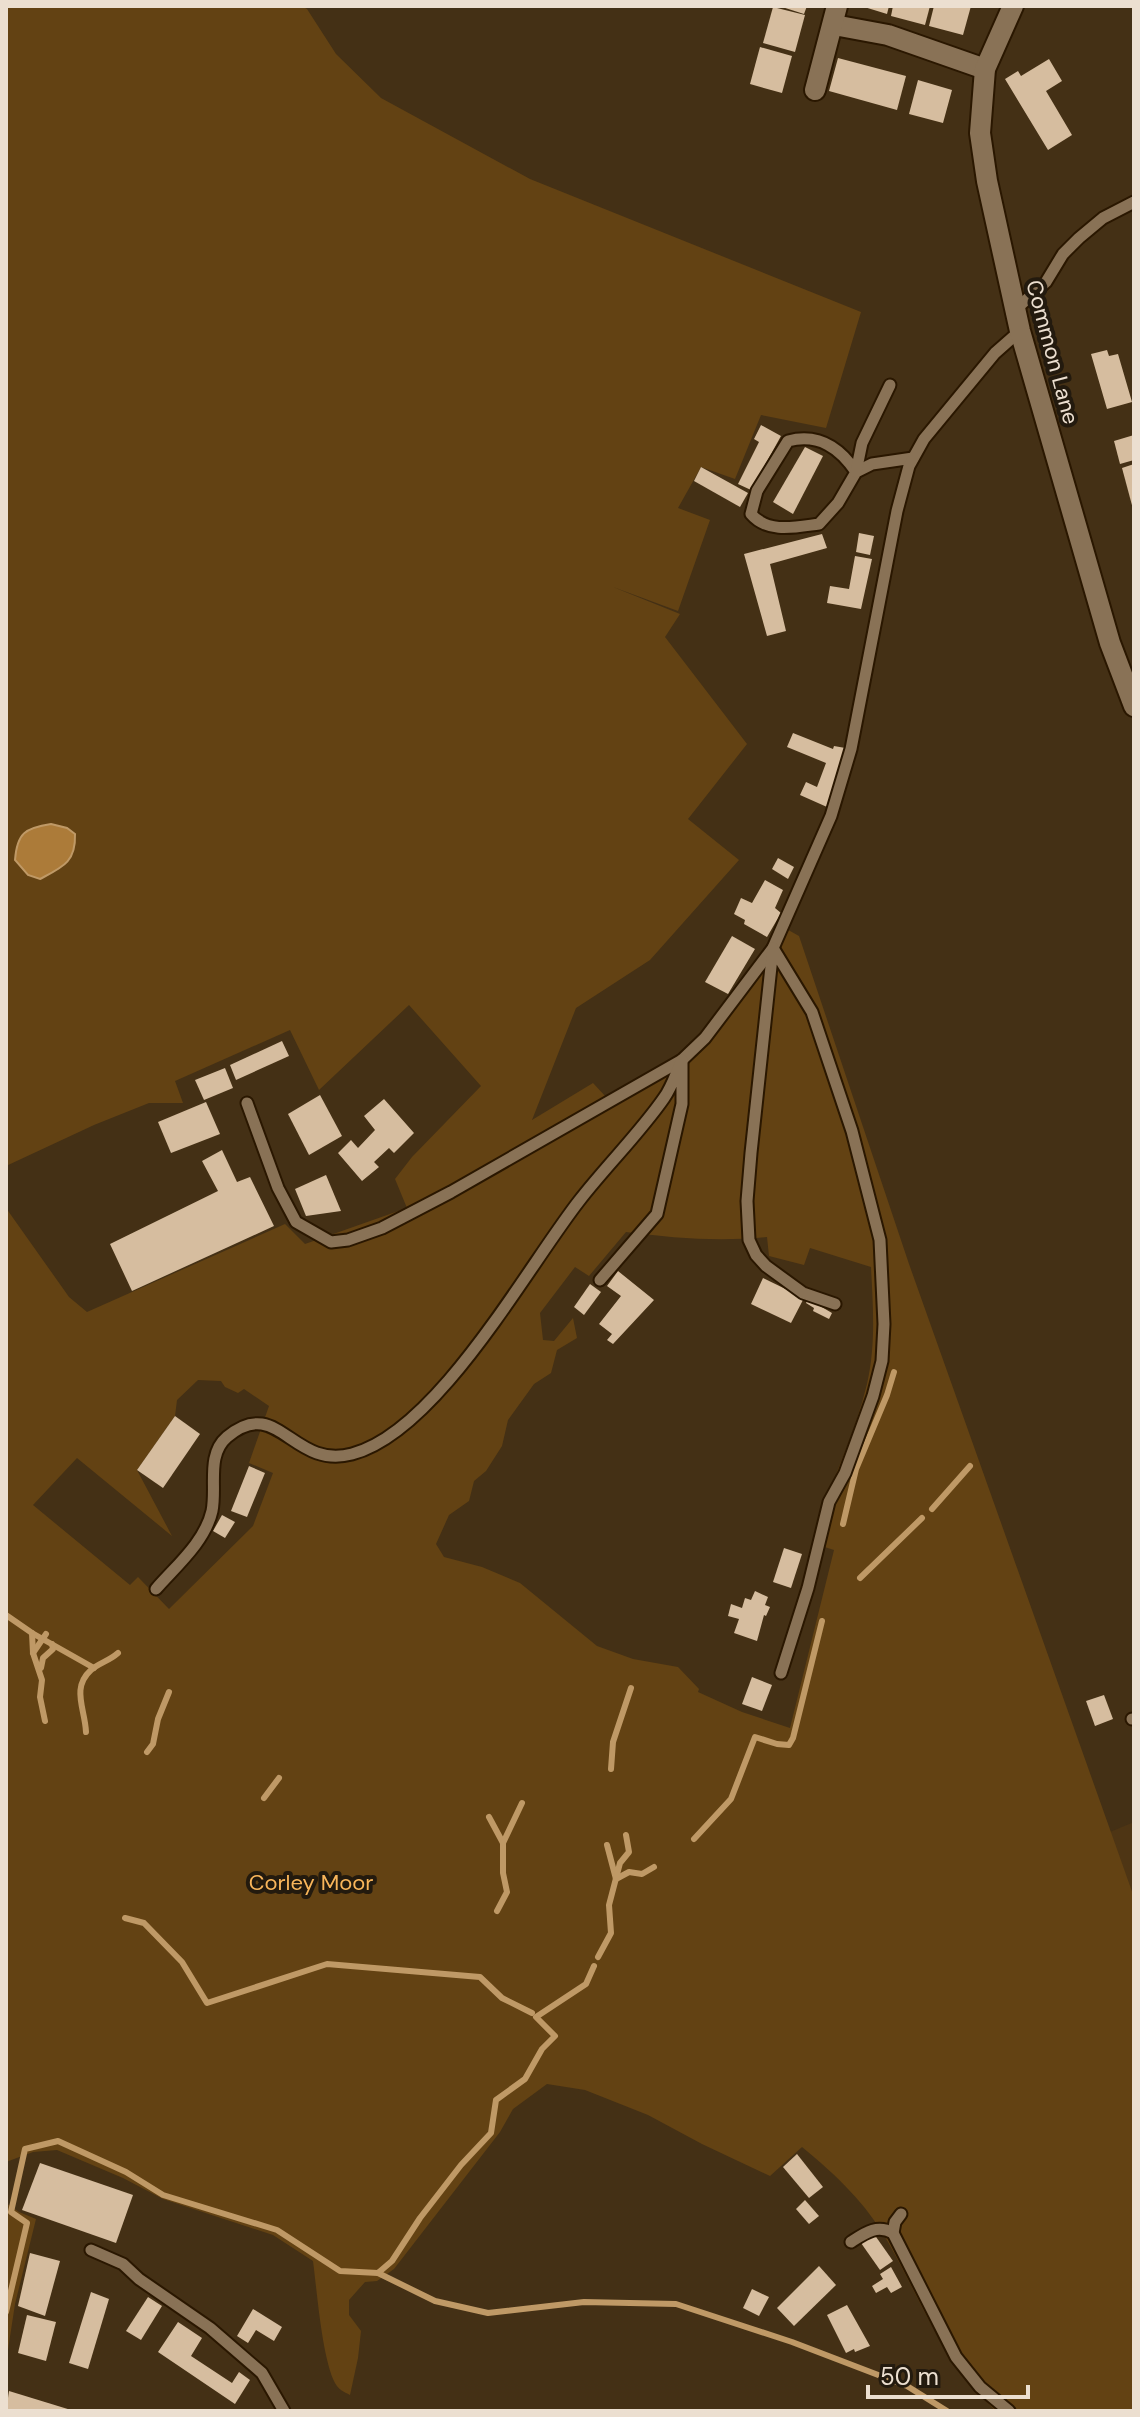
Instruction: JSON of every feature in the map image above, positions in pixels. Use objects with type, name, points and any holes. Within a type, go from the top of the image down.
[{"type":"street","name":"Common Lane","points":[[1013,6],[985,69],[980,133],[1020,331],[1110,643],[1134,706]]},
{"type":"street","points":[[815,90],[835,16],[985,69]]},
{"type":"lane","points":[[1015,310],[1046,282],[1063,254],[1079,238],[1103,218],[1134,202]]},
{"type":"lane","points":[[247,1103],[273,1175],[296,1222],[331,1242],[348,1240],[382,1228],[451,1192],[682,1060],[705,1038],[773,948],[831,816],[851,749],[897,511],[909,466],[924,439],[995,353],[1020,331]]},
{"type":"lane","points":[[856,472],[844,453],[822,441],[801,438],[788,441],[757,491],[751,514],[759,523],[785,528],[819,524],[838,503],[856,472],[862,443],[890,385]]},
{"type":"lane","points":[[856,472],[872,464],[913,458]]},
{"type":"lane","points":[[773,948],[747,1201],[749,1240],[766,1266],[803,1293],[835,1304]]},
{"type":"lane","points":[[773,948],[812,1012],[852,1131],[880,1240],[884,1324],[882,1361],[873,1396],[845,1473],[829,1502],[808,1588],[781,1673]]},
{"type":"lane","points":[[600,1280],[657,1214],[682,1104],[682,1060]]},
{"type":"lane","points":[[156,1589],[199,1539],[211,1516],[214,1459],[228,1436],[245,1425],[258,1422],[269,1424],[312,1452],[332,1458],[354,1454],[381,1442],[439,1391],[495,1321],[578,1202],[665,1097],[682,1060]]},
{"type":"lane","points":[[893,2233],[895,2222],[901,2214]]},
{"type":"lane","points":[[851,2242],[872,2230],[884,2228],[893,2233],[956,2357],[980,2387],[1009,2411]]},
{"type":"lane","points":[[91,2250],[123,2264],[139,2279],[210,2328],[262,2373],[284,2411]]},
{"type":"shaded area","points":[[51,824],[67,828],[75,834],[75,843],[66,862],[40,879],[28,875],[15,860],[16,851],[24,833]]},
{"type":"shaded area","points":[[1134,1822],[1134,1897],[1110,1832]]},
{"type":"green space","name":"Corley Moor","points":[[6,6],[301,6],[307,9],[336,54],[381,98],[530,179],[861,312],[826,428],[761,415],[735,479],[701,467],[678,508],[710,520],[678,611],[613,587],[680,614],[665,637],[747,744],[688,819],[739,860],[650,960],[576,1008],[532,1120],[593,1083],[606,1097],[667,1066],[693,1047],[783,927],[799,936],[909,1264],[1134,1897],[1134,2411],[996,2411],[948,2352],[870,2215],[838,2179],[802,2147],[770,2176],[648,2115],[585,2090],[547,2084],[513,2109],[500,2132],[394,2269],[377,2281],[365,2282],[349,2300],[349,2315],[361,2331],[350,2395],[338,2387],[330,2372],[313,2261],[273,2235],[163,2199],[57,2150],[33,2152],[6,2162],[6,1208],[69,1297],[87,1312],[285,1224],[305,1244],[407,1208],[395,1179],[412,1157],[481,1086],[409,1005],[319,1090],[290,1030],[175,1081],[183,1103],[149,1103],[6,1166]],"holes":[[[626,1232],[696,1239],[767,1237],[769,1256],[804,1265],[810,1248],[871,1267],[873,1326],[870,1369],[862,1404],[812,1543],[834,1550],[790,1728],[742,1712],[698,1692],[699,1689],[678,1667],[633,1659],[597,1646],[520,1583],[482,1567],[444,1557],[436,1544],[449,1515],[469,1501],[474,1481],[486,1471],[502,1446],[508,1420],[534,1384],[551,1373],[557,1350],[577,1338],[573,1318],[554,1341],[543,1340],[540,1313],[575,1267],[589,1276]],[[198,1380],[221,1381],[225,1387],[238,1393],[244,1389],[269,1406],[249,1463],[273,1473],[253,1526],[169,1609],[138,1577],[130,1585],[33,1505],[77,1458],[172,1536],[137,1470],[175,1416],[177,1400]]]},
{"type":"green space","points":[[6,2203],[36,2219],[15,2304],[6,2363]]},
{"type":"building","points":[[779,6],[807,6],[804,14]]},
{"type":"building","points":[[861,6],[889,6],[887,14]]},
{"type":"building","points":[[893,6],[930,6],[925,25],[891,16]]},
{"type":"building","points":[[934,6],[971,6],[963,35],[929,26]]},
{"type":"building","points":[[773,7],[805,15],[795,52],[763,43]]},
{"type":"building","points":[[760,47],[792,56],[782,93],[750,84]]},
{"type":"building","points":[[838,58],[906,76],[897,110],[829,91]]},
{"type":"building","points":[[1049,59],[1062,81],[1046,91],[1072,135],[1048,150],[1005,79],[1018,71],[1021,76]]},
{"type":"building","points":[[918,80],[952,90],[943,123],[909,114]]},
{"type":"building","points":[[1107,350],[1109,356],[1118,354],[1132,402],[1107,409],[1091,354]]},
{"type":"building","points":[[761,425],[781,436],[751,490],[738,484],[759,442],[754,439]]},
{"type":"building","points":[[1134,435],[1134,460],[1120,464],[1114,441]]},
{"type":"building","points":[[805,447],[823,456],[793,514],[773,502]]},
{"type":"building","points":[[1134,464],[1134,509],[1133,509],[1122,468]]},
{"type":"building","points":[[701,467],[748,493],[740,507],[694,481]]},
{"type":"building","points":[[859,533],[874,536],[870,555],[856,552]]},
{"type":"building","points":[[822,534],[827,548],[770,564],[786,631],[767,636],[744,554]]},
{"type":"building","points":[[855,556],[872,559],[861,609],[827,603],[830,586],[849,589]]},
{"type":"building","points":[[793,733],[833,749],[834,746],[851,749],[827,807],[800,795],[806,782],[817,787],[826,763],[787,747]]},
{"type":"building","points":[[778,858],[794,867],[788,879],[772,869]]},
{"type":"building","points":[[765,880],[783,890],[775,908],[781,913],[767,937],[744,924],[745,920],[734,914],[741,898],[752,903]]},
{"type":"building","points":[[732,936],[755,949],[728,994],[705,982]]},
{"type":"building","points":[[282,1041],[289,1056],[236,1080],[230,1065]]},
{"type":"building","points":[[225,1068],[233,1088],[204,1100],[195,1080]]},
{"type":"building","points":[[320,1095],[342,1136],[309,1155],[288,1114]]},
{"type":"building","points":[[384,1099],[414,1133],[394,1153],[389,1148],[374,1162],[379,1167],[362,1181],[338,1153],[351,1140],[358,1148],[375,1130],[364,1116]]},
{"type":"building","points":[[206,1102],[220,1134],[171,1153],[158,1122]]},
{"type":"building","points":[[222,1150],[237,1182],[250,1177],[274,1226],[132,1291],[110,1244],[218,1191],[202,1161]]},
{"type":"building","points":[[326,1175],[341,1211],[306,1216],[295,1189]]},
{"type":"building","points":[[618,1271],[654,1300],[613,1344],[607,1340],[612,1334],[599,1324],[621,1296],[607,1286]]},
{"type":"building","points":[[763,1278],[804,1298],[791,1323],[751,1304]]},
{"type":"building","points":[[590,1284],[601,1292],[584,1315],[574,1307]]},
{"type":"building","points":[[808,1299],[832,1313],[829,1319],[813,1311],[814,1308],[806,1303]]},
{"type":"building","points":[[175,1416],[200,1434],[163,1488],[137,1470]]},
{"type":"building","points":[[249,1466],[265,1473],[247,1517],[231,1511]]},
{"type":"building","points":[[222,1515],[235,1522],[225,1538],[213,1531]]},
{"type":"building","points":[[784,1548],[802,1554],[791,1588],[773,1582]]},
{"type":"building","points":[[755,1591],[768,1597],[765,1605],[770,1607],[764,1615],[757,1641],[734,1633],[739,1619],[728,1616],[731,1604],[742,1608],[745,1598],[751,1600]]},
{"type":"building","points":[[752,1677],[772,1685],[762,1711],[742,1704]]},
{"type":"building","points":[[1104,1695],[1113,1719],[1095,1726],[1086,1701]]},
{"type":"building","points":[[797,2154],[823,2187],[809,2198],[783,2167]]},
{"type":"building","points":[[40,2163],[133,2195],[116,2243],[22,2210]]},
{"type":"building","points":[[805,2200],[819,2216],[809,2224],[796,2209]]},
{"type":"building","points":[[874,2234],[893,2261],[880,2270],[861,2243]]},
{"type":"building","points":[[30,2253],[60,2261],[45,2316],[18,2306]]},
{"type":"building","points":[[819,2266],[836,2285],[794,2326],[777,2308]]},
{"type":"building","points":[[891,2267],[902,2287],[891,2293],[887,2287],[876,2293],[872,2286],[883,2279],[880,2274]]},
{"type":"building","points":[[752,2289],[769,2297],[759,2316],[743,2308]]},
{"type":"building","points":[[91,2292],[109,2299],[88,2369],[69,2363]]},
{"type":"building","points":[[148,2297],[162,2306],[141,2340],[126,2331]]},
{"type":"building","points":[[847,2305],[870,2346],[846,2353],[827,2315]]},
{"type":"building","points":[[253,2309],[282,2327],[274,2341],[256,2330],[248,2343],[237,2336]]},
{"type":"building","points":[[27,2315],[56,2322],[46,2361],[18,2353]]},
{"type":"building","points":[[178,2322],[202,2338],[191,2356],[232,2383],[239,2372],[250,2380],[235,2404],[158,2352]]},
{"type":"building","points":[[9,2391],[71,2410],[71,2411],[6,2411]]},
{"type":"waterway","points":[[843,1524],[856,1469],[894,1372]]},
{"type":"waterway","points":[[932,1509],[970,1466]]},
{"type":"waterway","points":[[860,1578],[922,1518]]},
{"type":"waterway","points":[[6,1615],[94,1668]]},
{"type":"waterway","points":[[694,1839],[731,1799],[755,1737],[789,1745],[822,1621]]},
{"type":"waterway","points":[[32,1633],[33,1653],[42,1680],[40,1697],[45,1721]]},
{"type":"waterway","points":[[33,1653],[46,1634]]},
{"type":"waterway","points":[[41,1668],[43,1658],[53,1649],[52,1644]]},
{"type":"waterway","points":[[86,1732],[80,1691],[82,1684],[91,1670],[118,1653]]},
{"type":"waterway","points":[[611,1769],[613,1742],[631,1688]]},
{"type":"waterway","points":[[147,1752],[153,1744],[158,1719],[169,1692]]},
{"type":"waterway","points":[[264,1798],[279,1778]]},
{"type":"waterway","points":[[503,1843],[522,1803]]},
{"type":"waterway","points":[[489,1817],[503,1843],[503,1873],[507,1892],[497,1911]]},
{"type":"waterway","points":[[598,1957],[611,1933],[609,1905],[620,1863],[629,1852],[626,1835]]},
{"type":"waterway","points":[[607,1845],[616,1879],[629,1872],[642,1874],[654,1867]]},
{"type":"waterway","points":[[125,1918],[144,1923],[182,1962],[207,2003],[327,1964],[480,1977],[502,1998],[532,2013]]},
{"type":"waterway","points":[[6,2312],[27,2223],[11,2212],[25,2149],[58,2141],[126,2172],[163,2195],[277,2230],[340,2271],[378,2273],[392,2261],[420,2218],[461,2165],[491,2133],[496,2100],[525,2079],[542,2049],[555,2036],[536,2017],[586,1984],[594,1966]]},
{"type":"waterway","points":[[378,2273],[435,2301],[488,2313],[584,2302],[676,2304],[792,2342],[907,2386],[947,2411]]}]
